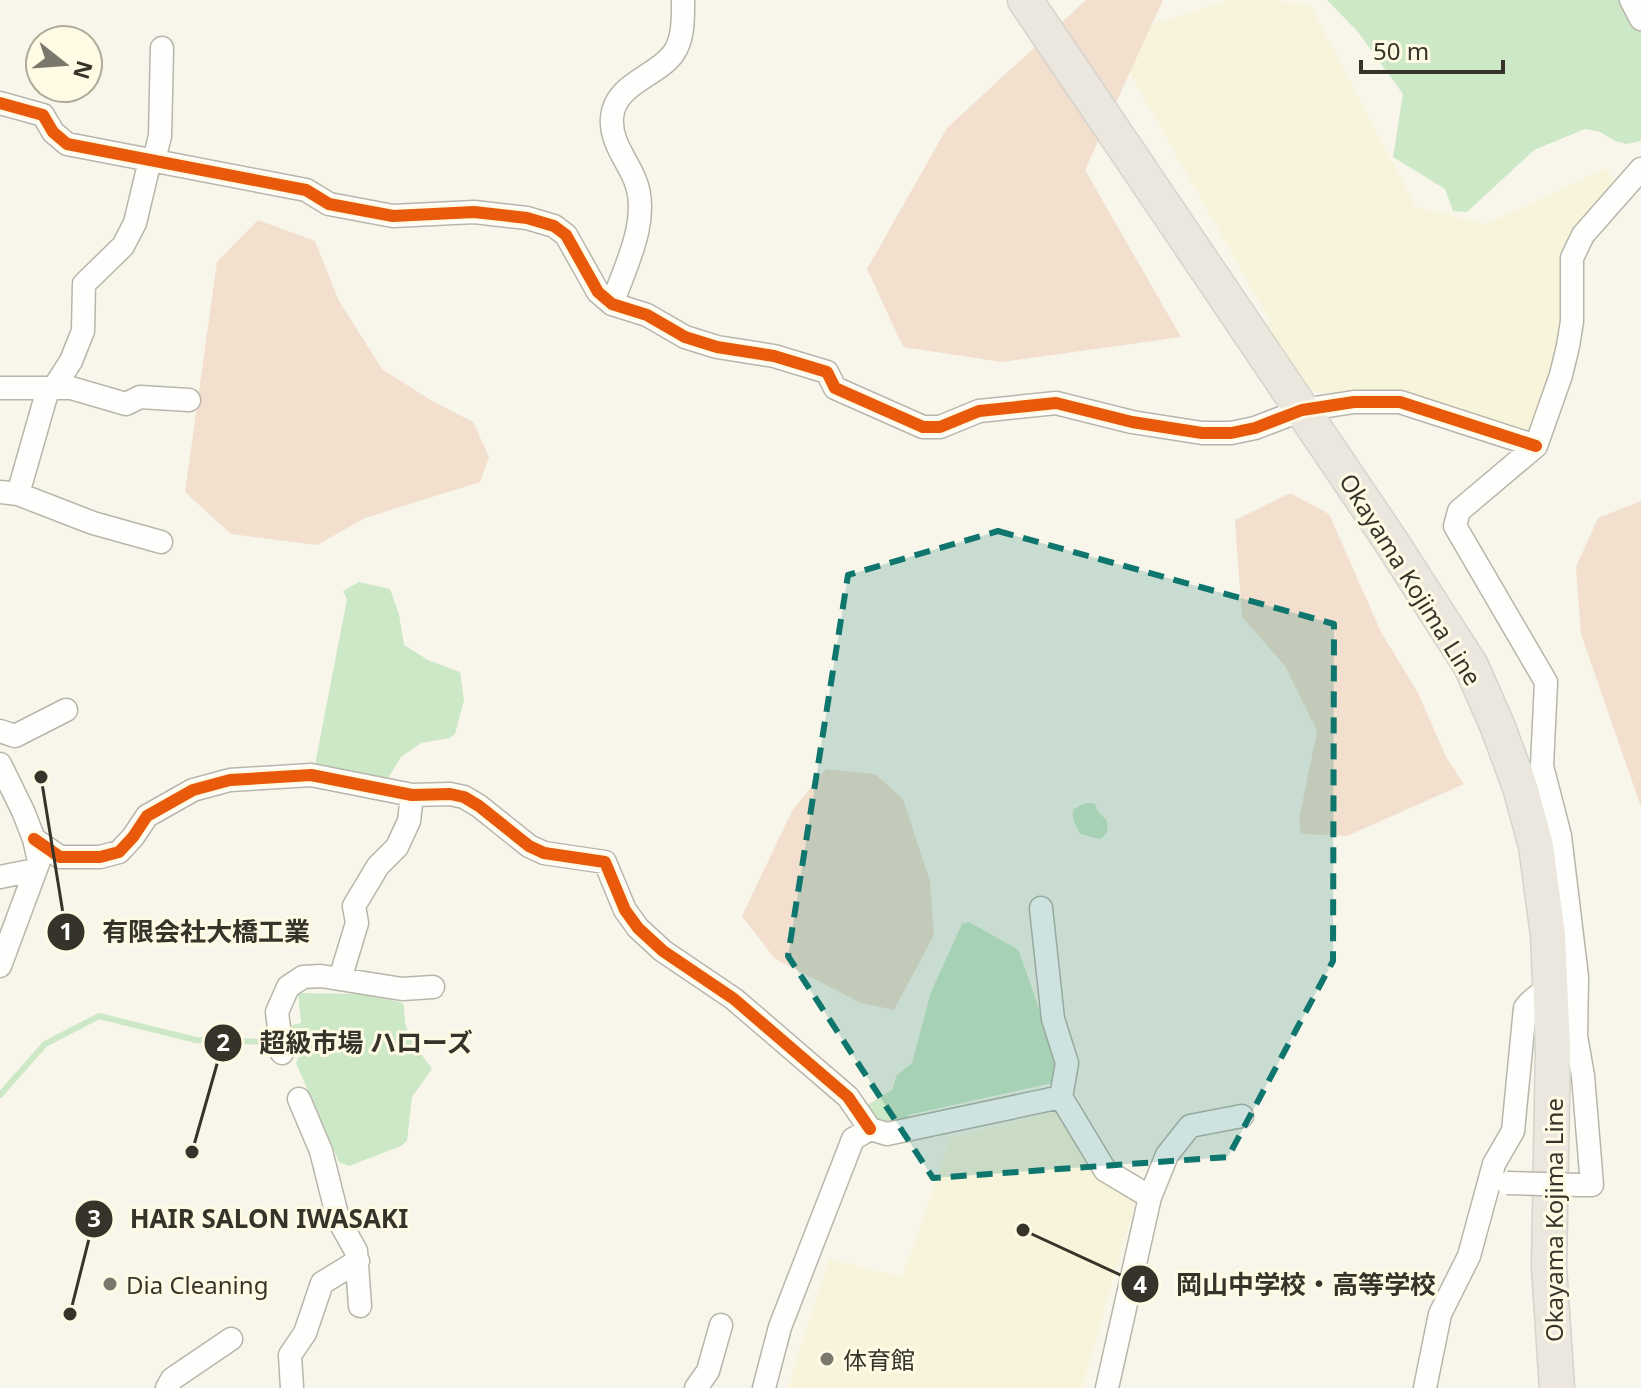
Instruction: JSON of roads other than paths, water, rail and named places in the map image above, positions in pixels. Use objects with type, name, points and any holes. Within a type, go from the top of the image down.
[{"type":"main road","name":"Okayama Kojima Line","points":[[1025,0],[1471,666],[1497,725],[1520,787],[1536,846],[1544,897],[1564,982],[1549,1267],[1557,1388]]},
{"type":"street","points":[[612,304],[642,208],[636,182],[615,141],[611,116],[622,92],[652,73],[675,53],[683,27],[683,0]]},
{"type":"street","points":[[1631,0],[1641,19]]},
{"type":"street","points":[[161,542],[93,523],[9,493],[50,389],[71,361],[83,331],[84,284],[123,246],[135,223],[160,136],[162,48]]},
{"type":"street","points":[[0,103],[43,115],[53,132],[67,144],[306,190],[329,204],[393,216],[474,212],[527,218],[554,226],[566,235],[598,292],[612,304],[647,315],[685,337],[717,347],[774,356],[827,372],[835,388],[923,427],[940,427],[979,411],[1056,403],[1132,422],[1202,433],[1231,433],[1255,428],[1302,410],[1354,402],[1400,402],[1536,446]]},
{"type":"street","points":[[1498,1183],[1592,1185],[1583,1076],[1564,982],[1560,836],[1542,766],[1546,682],[1455,526],[1459,511],[1536,446],[1568,346],[1572,321],[1572,258],[1583,235],[1641,169]]},
{"type":"street","points":[[0,388],[71,388],[126,404],[140,397],[189,400]]},
{"type":"street","points":[[0,731],[15,736],[66,710]]},
{"type":"street","points":[[0,764],[23,811],[39,861],[0,966]]},
{"type":"street","points":[[34,839],[60,857],[100,857],[119,852],[147,816],[166,803],[193,790],[230,780],[311,775],[412,795],[450,794],[464,797],[537,849],[605,862],[625,910],[638,928],[663,951],[734,999],[848,1097],[870,1129],[887,1134],[1061,1097]]},
{"type":"street","points":[[340,979],[357,923],[354,906],[378,866],[397,847],[409,821],[412,795]]},
{"type":"street","points":[[0,877],[35,870]]},
{"type":"street","points":[[1041,908],[1053,1019],[1067,1063],[1061,1097],[1105,1170],[1150,1197]]},
{"type":"street","points":[[281,1041],[277,1012],[288,987],[303,977],[340,979],[402,989],[433,987]]},
{"type":"street","points":[[1425,1388],[1440,1314],[1469,1256],[1498,1183],[1494,1164],[1513,1131],[1525,1008],[1530,1001],[1564,982]]},
{"type":"street","points":[[299,1099],[321,1151],[338,1219],[356,1251],[360,1306]]},
{"type":"street","points":[[1107,1388],[1150,1197],[1167,1155],[1190,1126],[1242,1116]]},
{"type":"street","points":[[764,1388],[780,1327],[853,1139],[870,1129]]},
{"type":"street","points":[[292,1388],[290,1355],[305,1333],[322,1283],[358,1261]]},
{"type":"street","points":[[696,1388],[708,1371],[721,1325]]},
{"type":"street","points":[[167,1388],[172,1379],[231,1339]]},
{"type":"waterway","points":[[0,1095],[45,1044],[99,1016],[196,1040],[271,1042],[271,1039]]},
{"type":"place","name":"有限会社大橋工業","points":[[41,777]]},
{"type":"place","name":"超級市場 ハローズ","points":[[192,1152]]},
{"type":"place","name":"岡山中学校・高等学校","points":[[1023,1230]]},
{"type":"place","name":"Dia Cleaning","points":[[110,1284]]},
{"type":"place","name":"HAIR SALON IWASAKI","points":[[70,1314]]},
{"type":"place","name":"体育館","points":[[827,1359]]}]
